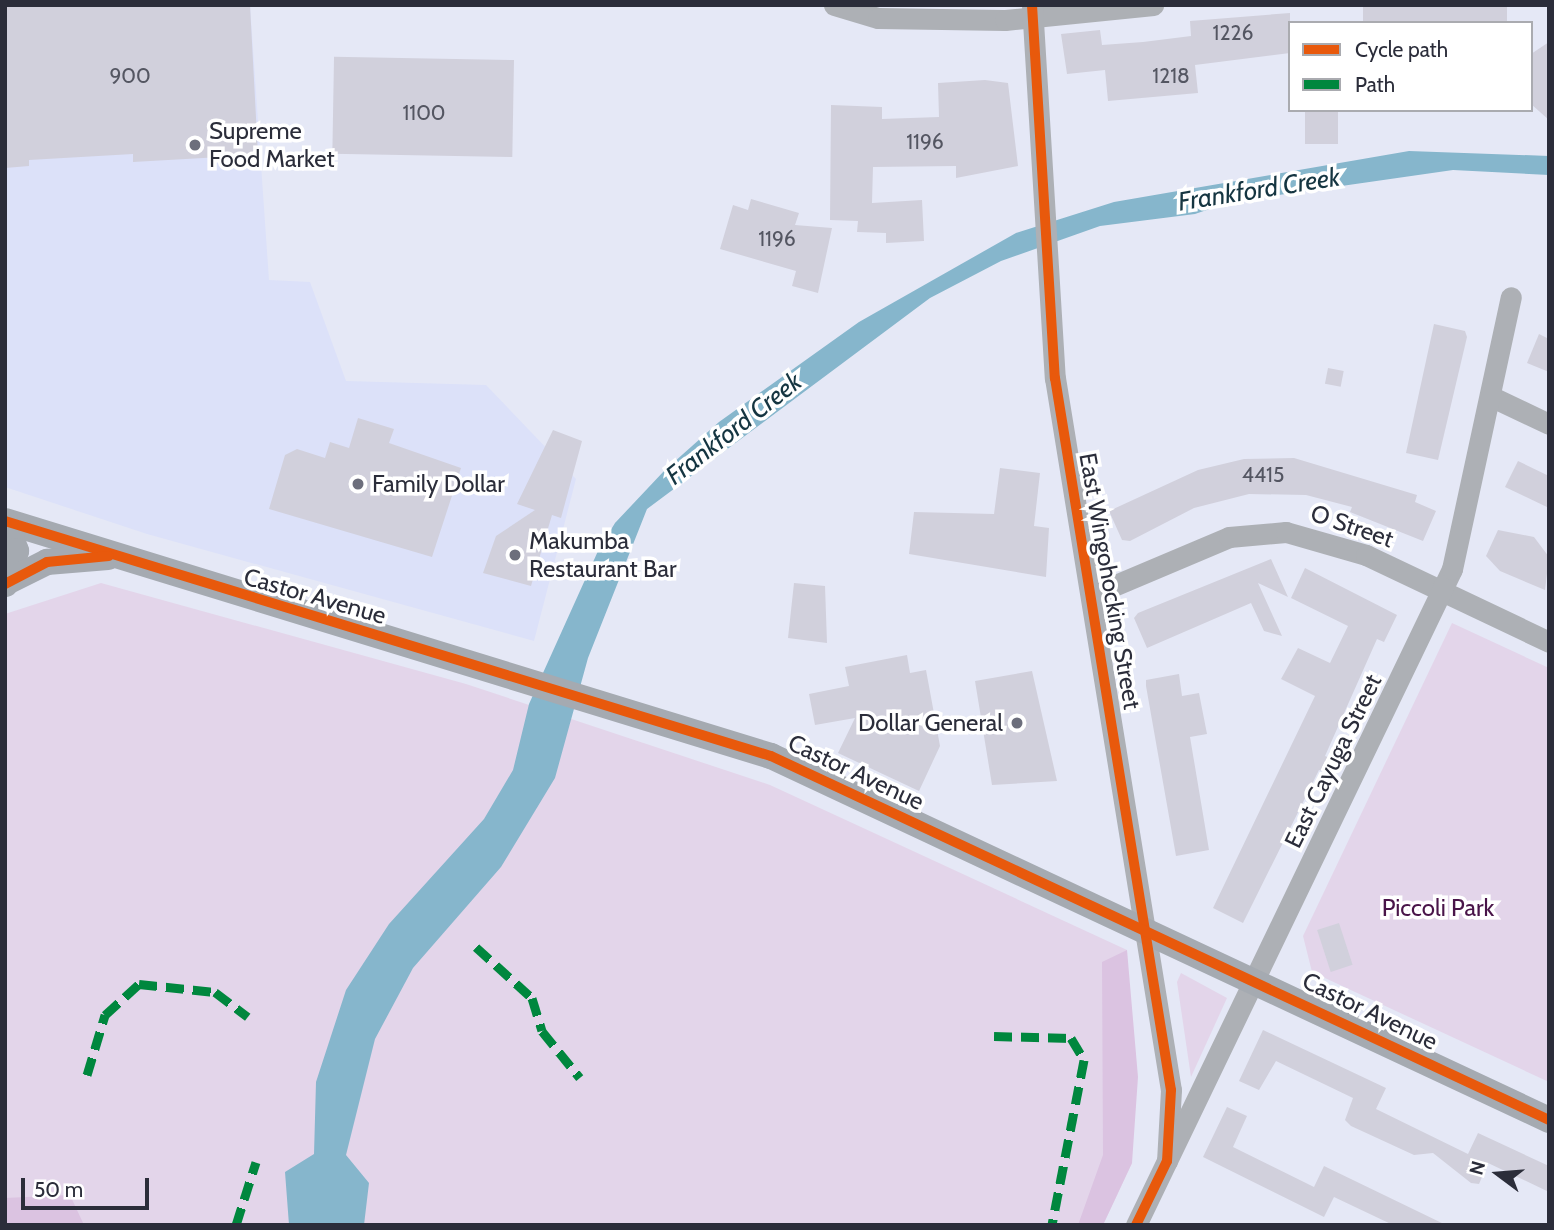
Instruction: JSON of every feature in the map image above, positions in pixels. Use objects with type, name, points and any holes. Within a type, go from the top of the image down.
[{"type":"main road","name":"Castor Avenue","points":[[5,521],[110,556],[617,706],[771,756],[1145,928],[1549,1120]]},
{"type":"main road","points":[[5,521],[16,551],[6,583]]},
{"type":"main road","name":"Castor Avenue","points":[[6,583],[47,562],[110,556]]},
{"type":"street","points":[[834,5],[878,18],[1153,5]]},
{"type":"street","name":"East Wingohocking Street","points":[[1032,11],[1055,378],[1171,1090],[1167,1161]]},
{"type":"street","name":"East Cayuga Street","points":[[1136,1225],[1257,981],[1443,591],[1511,297]]},
{"type":"street","points":[[1490,396],[1549,424]]},
{"type":"street","name":"O Street","points":[[1092,595],[1256,530],[1334,542],[1549,642]]},
{"type":"shaded area","points":[[5,5],[250,5],[269,280],[310,282],[346,381],[486,385],[576,479],[534,641],[147,534],[5,487]]},
{"type":"shaded area","points":[[1127,950],[1138,1077],[1132,1163],[1103,1225],[1078,1225],[1103,1155],[1102,962]]},
{"type":"shaded area","points":[[70,1195],[84,1225],[5,1225],[5,1198]]},
{"type":"green space","points":[[101,583],[466,684],[770,785],[1127,950],[1132,1163],[1103,1225],[5,1225],[5,614]]},
{"type":"green space","name":"Piccoli Park","points":[[1452,623],[1549,668],[1549,1082],[1312,972],[1303,936]]},
{"type":"green space","points":[[1181,973],[1227,998],[1191,1077],[1177,982]]},
{"type":"water","name":"Frankford Creek","points":[[1409,151],[1549,156],[1549,175],[1453,170],[1230,202],[1195,214],[1100,226],[1001,261],[930,298],[647,509],[588,658],[555,778],[501,867],[413,968],[375,1039],[346,1155],[369,1183],[364,1225],[289,1225],[285,1172],[314,1154],[316,1082],[346,990],[389,924],[484,819],[513,770],[529,704],[598,551],[615,523],[664,471],[719,422],[859,322],[1016,233],[1114,202]]},
{"type":"building","points":[[5,5],[250,5],[258,155],[133,162],[133,154],[29,160],[29,166],[5,168]]},
{"type":"building","points":[[1363,5],[1507,5],[1507,21],[1363,21]]},
{"type":"building","points":[[1290,13],[1288,53],[1195,65],[1198,93],[1108,101],[1105,70],[1067,74],[1061,34],[1100,30],[1102,45],[1143,42],[1191,36],[1190,21]]},
{"type":"building","points":[[1549,42],[1549,120],[1533,106],[1533,53]]},
{"type":"building","points":[[334,57],[514,60],[512,157],[332,154]]},
{"type":"building","points":[[985,80],[1008,83],[1018,166],[956,178],[956,166],[873,167],[872,203],[922,200],[924,241],[886,243],[886,233],[857,232],[858,221],[830,220],[831,105],[882,107],[882,119],[939,117],[938,83]]},
{"type":"building","points":[[1305,112],[1338,112],[1338,144],[1305,144]]},
{"type":"building","points":[[751,199],[799,213],[795,225],[832,228],[818,293],[792,286],[796,271],[720,249],[733,205],[748,210]]},
{"type":"building","points":[[1434,324],[1465,331],[1467,337],[1438,460],[1406,453]]},
{"type":"building","points":[[1539,334],[1549,339],[1549,372],[1527,363]]},
{"type":"building","points":[[1328,368],[1344,371],[1341,387],[1325,384]]},
{"type":"building","points":[[358,418],[394,429],[389,443],[461,468],[432,557],[269,509],[285,455],[297,449],[325,458],[330,442],[349,448]]},
{"type":"building","points":[[553,430],[582,441],[561,518],[552,515],[531,586],[483,573],[496,536],[535,510],[517,504]]},
{"type":"building","points":[[1294,458],[1417,495],[1415,502],[1436,511],[1423,541],[1350,512],[1352,507],[1306,495],[1249,494],[1194,508],[1130,541],[1122,540],[1109,511],[1198,470],[1244,459]]},
{"type":"building","points":[[1518,461],[1549,476],[1549,508],[1505,487]]},
{"type":"building","points":[[1000,468],[1040,473],[1034,526],[1049,528],[1046,577],[909,554],[914,512],[994,514]]},
{"type":"building","points":[[1498,530],[1534,537],[1549,557],[1545,590],[1500,571],[1486,556]]},
{"type":"building","points":[[1271,559],[1288,597],[1258,583],[1282,636],[1264,631],[1251,603],[1147,648],[1134,618],[1138,613]]},
{"type":"building","points":[[1305,568],[1397,615],[1384,642],[1377,639],[1325,756],[1335,760],[1329,774],[1319,770],[1243,923],[1213,908],[1315,696],[1281,679],[1298,648],[1330,663],[1348,626],[1291,598]]},
{"type":"building","points":[[794,583],[825,586],[827,643],[788,638]]},
{"type":"building","points":[[907,655],[910,673],[926,670],[940,746],[919,791],[838,753],[855,718],[815,725],[809,694],[849,686],[845,667]]},
{"type":"building","points":[[1032,671],[1057,781],[992,785],[975,681]]},
{"type":"building","points":[[1179,674],[1182,696],[1199,693],[1207,734],[1190,737],[1209,850],[1176,856],[1146,680]]},
{"type":"building","points":[[1339,923],[1353,965],[1331,972],[1317,930]]},
{"type":"building","points":[[1263,1030],[1386,1088],[1376,1109],[1468,1154],[1478,1133],[1549,1166],[1549,1192],[1488,1163],[1479,1184],[1471,1183],[1433,1153],[1414,1155],[1351,1126],[1345,1120],[1353,1098],[1276,1061],[1259,1090],[1239,1081]]},
{"type":"building","points":[[1227,1107],[1247,1116],[1233,1147],[1314,1187],[1324,1166],[1446,1225],[1393,1225],[1334,1197],[1324,1217],[1203,1157]]},
{"type":"marked path","points":[[476,947],[532,998],[542,1031],[580,1078]]},
{"type":"marked path","points":[[87,1075],[105,1015],[139,984],[215,992],[248,1017]]},
{"type":"marked path","points":[[994,1036],[1071,1038],[1084,1060],[1052,1225]]},
{"type":"marked path","points":[[236,1225],[256,1162]]},
{"type":"cycle path","points":[[1032,5],[1055,378],[1171,1090],[1167,1161],[1136,1225]]},
{"type":"cycle path","points":[[5,521],[771,756],[1549,1120]]},
{"type":"cycle path","points":[[5,584],[47,562],[109,556]]},
{"type":"place","name":"Supreme Food Market","points":[[195,145]]},
{"type":"place","name":"Family Dollar","points":[[358,484]]},
{"type":"place","name":"Makumba Restaurant Bar","points":[[515,555]]},
{"type":"place","name":"Dollar General","points":[[1017,723]]}]
